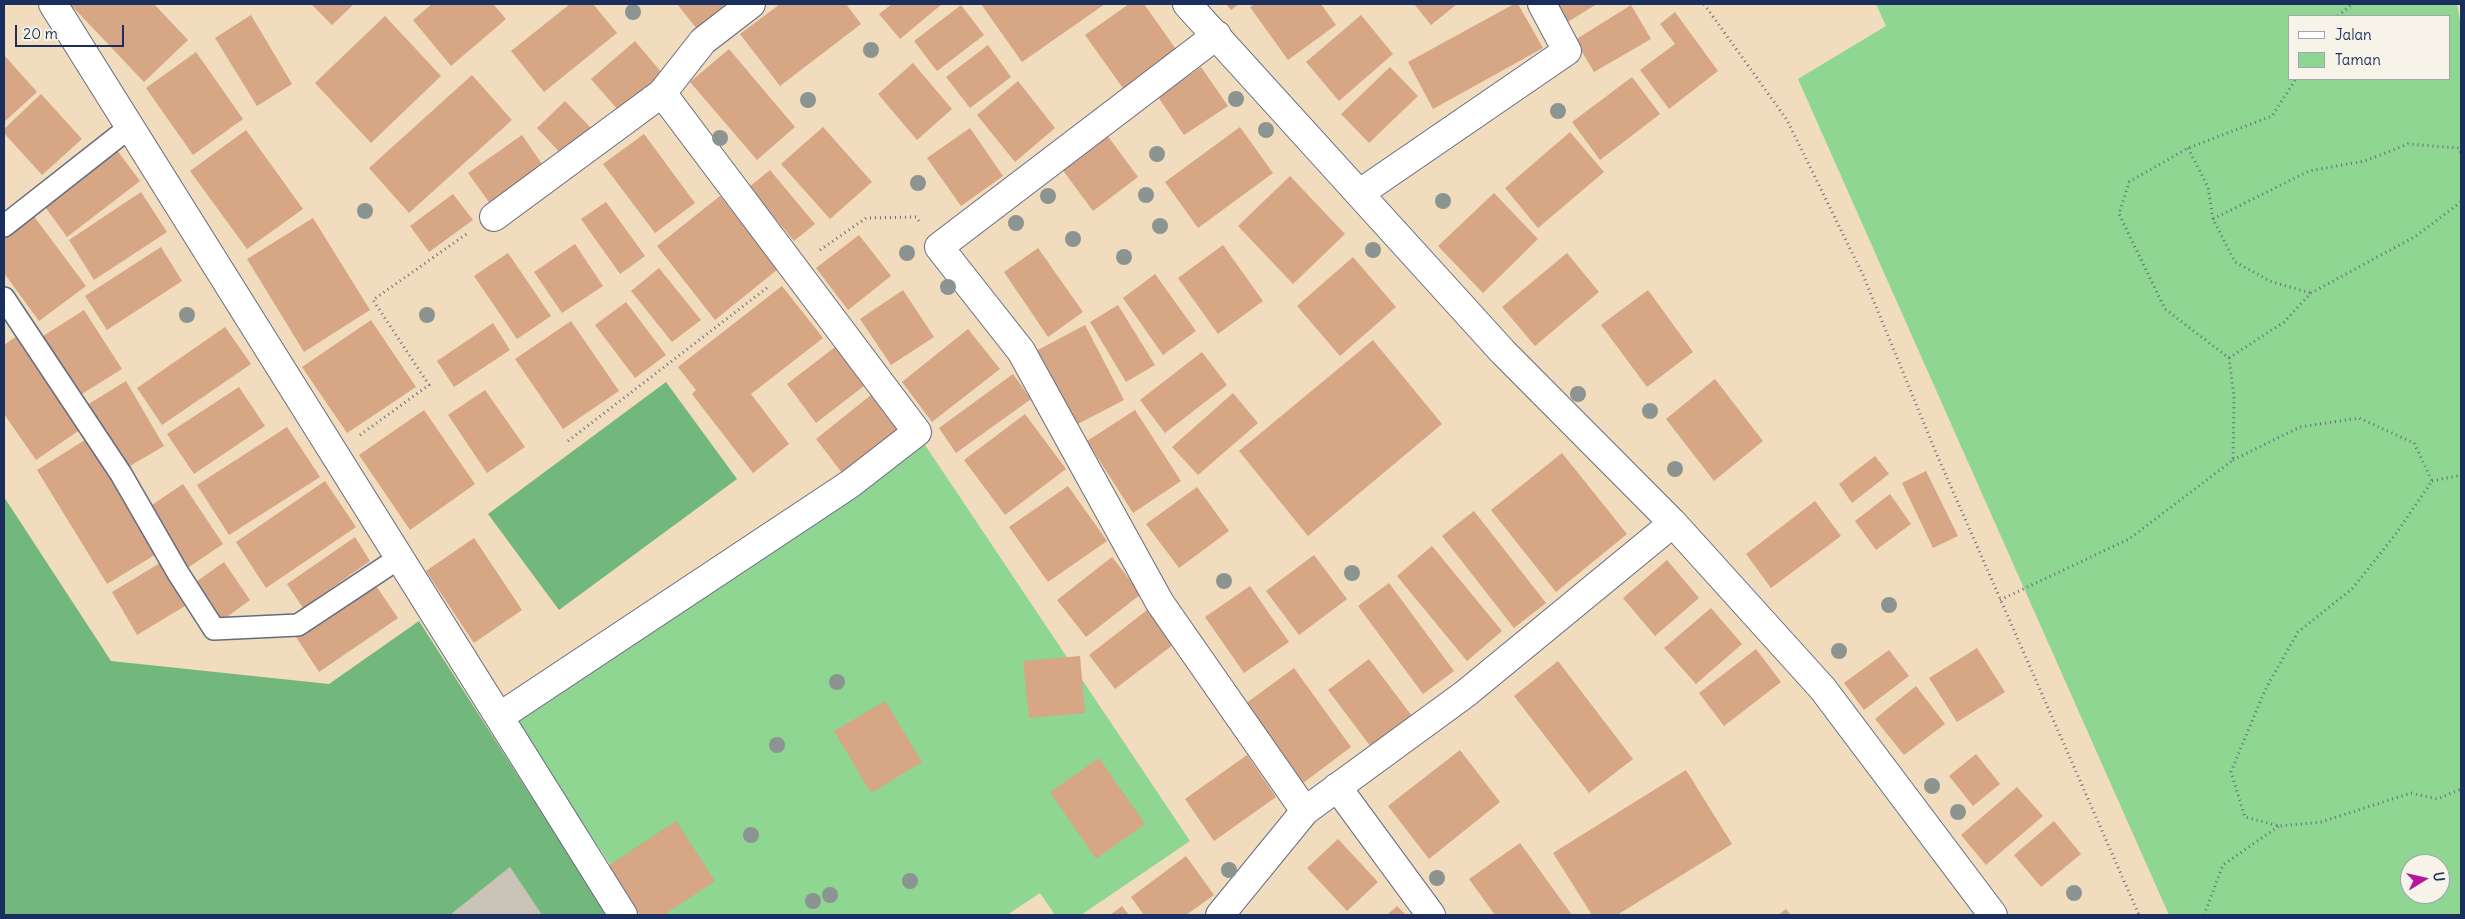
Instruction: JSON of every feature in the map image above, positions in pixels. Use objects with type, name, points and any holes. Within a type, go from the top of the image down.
[{"type":"street","points":[[52,4],[623,915]]},
{"type":"street","points":[[494,217],[662,93],[703,41],[750,4]]},
{"type":"street","points":[[1187,4],[1503,352],[1673,523],[1823,689],[1993,915]]},
{"type":"street","points":[[1360,194],[1567,50],[1542,4]]},
{"type":"street","points":[[1217,35],[939,247],[1021,351],[1160,603],[1305,811]]},
{"type":"street","points":[[499,717],[850,484],[917,432],[662,93]]},
{"type":"street","points":[[1220,915],[1305,811],[1465,694],[1673,523]]},
{"type":"street","points":[[1337,787],[1432,915]]},
{"type":"lane","points":[[4,226],[130,128]]},
{"type":"lane","points":[[4,298],[121,474],[178,573],[214,628],[298,625],[399,558]]},
{"type":"path","points":[[1704,4],[1791,129],[1863,275],[1937,455],[2139,915]]},
{"type":"path","points":[[2339,15],[2352,4]]},
{"type":"path","points":[[2233,460],[2234,396],[2229,358],[2165,309],[2119,214],[2129,182],[2188,148],[2272,116],[2295,80]]},
{"type":"path","points":[[2213,219],[2309,172],[2365,161],[2408,144],[2459,148],[2461,153]]},
{"type":"path","points":[[2188,148],[2208,187],[2213,219],[2235,262],[2272,282],[2311,293]]},
{"type":"path","points":[[2229,358],[2284,322],[2311,293],[2416,236],[2461,202]]},
{"type":"path","points":[[334,454],[429,385],[373,300],[437,254],[494,217]]},
{"type":"path","points":[[568,440],[793,268],[866,218],[916,217],[939,247]]},
{"type":"path","points":[[2000,600],[2129,540],[2233,460],[2300,427],[2359,418],[2414,443],[2432,481]]},
{"type":"path","points":[[2461,475],[2432,481],[2395,536],[2352,589],[2298,632],[2265,690],[2231,772],[2245,817],[2279,826],[2321,822],[2410,793],[2437,799],[2461,789]]},
{"type":"path","points":[[2204,915],[2222,865],[2279,826]]},
{"type":"shaded area","points":[[510,867],[542,915],[450,915]]},
{"type":"green space","points":[[1876,4],[2457,4],[2461,27],[2461,915],[2169,915],[1798,79],[1886,26]]},
{"type":"green space","points":[[666,382],[737,479],[559,610],[488,514]]},
{"type":"green space","points":[[923,442],[1190,841],[1081,915],[1055,915],[1040,893],[1007,915],[644,915],[513,719]]},
{"type":"green space","points":[[4,497],[111,661],[329,684],[419,621],[607,915],[542,915],[510,867],[450,915],[4,915]]},
{"type":"building","points":[[70,4],[154,4],[188,40],[144,82]]},
{"type":"building","points":[[311,4],[354,4],[332,25]]},
{"type":"building","points":[[432,4],[493,4],[506,19],[451,66],[413,20]]},
{"type":"building","points":[[570,4],[593,4],[617,33],[544,92],[511,51]]},
{"type":"building","points":[[677,4],[728,4],[697,29]]},
{"type":"building","points":[[780,4],[846,4],[861,24],[780,86],[740,34]]},
{"type":"building","points":[[892,4],[942,4],[900,39],[879,14]]},
{"type":"building","points":[[981,4],[1105,4],[1022,62]]},
{"type":"building","points":[[1129,4],[1144,4],[1178,52],[1125,91],[1085,35]]},
{"type":"building","points":[[1226,4],[1239,4],[1231,10]]},
{"type":"building","points":[[1255,4],[1321,4],[1336,25],[1288,60],[1250,7]]},
{"type":"building","points":[[1414,4],[1457,4],[1431,25]]},
{"type":"building","points":[[1514,4],[1518,4],[1543,48],[1433,109],[1408,62]]},
{"type":"building","points":[[1554,4],[1597,4],[1566,23]]},
{"type":"building","points":[[961,5],[984,35],[937,71],[914,41]]},
{"type":"building","points":[[1631,5],[1651,39],[1594,72],[1575,40]]},
{"type":"building","points":[[1675,12],[1718,71],[1669,109],[1640,70],[1675,44],[1660,24]]},
{"type":"building","points":[[251,15],[292,84],[257,106],[215,38]]},
{"type":"building","points":[[1361,15],[1393,54],[1339,101],[1306,62]]},
{"type":"building","points":[[385,16],[441,76],[371,143],[315,83]]},
{"type":"building","points":[[635,41],[662,73],[619,111],[591,79]]},
{"type":"building","points":[[988,45],[1011,77],[970,108],[946,77]]},
{"type":"building","points":[[729,49],[795,127],[757,160],[690,82]]},
{"type":"building","points":[[196,52],[243,119],[193,155],[146,88]]},
{"type":"building","points":[[4,55],[37,92],[4,122]]},
{"type":"building","points":[[913,63],[952,109],[917,140],[878,94]]},
{"type":"building","points":[[1201,67],[1228,106],[1184,135],[1158,97]]},
{"type":"building","points":[[1390,67],[1418,96],[1369,143],[1341,114]]},
{"type":"building","points":[[472,75],[512,120],[409,213],[369,168]]},
{"type":"building","points":[[1632,77],[1660,114],[1600,160],[1572,122]]},
{"type":"building","points":[[1018,81],[1055,128],[1015,162],[977,115]]},
{"type":"building","points":[[41,94],[82,139],[42,175],[4,133],[4,129]]},
{"type":"building","points":[[565,101],[593,130],[565,158],[537,128]]},
{"type":"building","points":[[823,127],[872,182],[830,219],[781,164]]},
{"type":"building","points":[[1240,127],[1273,173],[1198,228],[1165,182]]},
{"type":"building","points":[[970,128],[1003,176],[961,206],[927,158]]},
{"type":"building","points":[[246,130],[303,209],[247,249],[190,171]]},
{"type":"building","points":[[1104,131],[1138,177],[1093,211],[1059,165]]},
{"type":"building","points":[[1570,132],[1604,172],[1538,228],[1505,188]]},
{"type":"building","points":[[644,134],[695,203],[655,233],[603,164]]},
{"type":"building","points":[[522,135],[544,167],[491,205],[468,173]]},
{"type":"building","points":[[113,145],[140,181],[67,237],[40,200]]},
{"type":"building","points":[[770,170],[815,224],[794,241],[749,187]]},
{"type":"building","points":[[1290,176],[1345,234],[1293,284],[1238,226]]},
{"type":"building","points":[[141,192],[167,232],[94,280],[69,240]]},
{"type":"building","points":[[1494,193],[1538,239],[1483,293],[1438,246]]},
{"type":"building","points":[[453,194],[473,220],[429,252],[410,226]]},
{"type":"building","points":[[720,196],[778,269],[715,320],[657,246]]},
{"type":"building","points":[[606,202],[645,256],[620,274],[581,219]]},
{"type":"building","points":[[33,215],[86,286],[39,321],[4,273],[4,237]]},
{"type":"building","points":[[313,218],[370,310],[304,352],[247,259]]},
{"type":"building","points":[[859,235],[891,276],[848,310],[816,268]]},
{"type":"building","points":[[575,244],[603,286],[562,313],[534,272]]},
{"type":"building","points":[[1223,245],[1263,301],[1218,334],[1178,278]]},
{"type":"building","points":[[161,247],[182,281],[107,330],[85,296]]},
{"type":"building","points":[[1038,248],[1083,312],[1048,337],[1004,272]]},
{"type":"building","points":[[508,253],[551,316],[517,339],[474,276]]},
{"type":"building","points":[[1567,253],[1599,292],[1535,346],[1502,307]]},
{"type":"building","points":[[1353,257],[1396,307],[1340,356],[1297,306]]},
{"type":"building","points":[[659,268],[701,320],[672,342],[631,291]]},
{"type":"building","points":[[1155,274],[1196,331],[1163,355],[1123,298]]},
{"type":"building","points":[[782,286],[823,338],[751,394],[789,444],[753,473],[692,394],[696,390],[678,367]]},
{"type":"building","points":[[903,290],[934,337],[891,365],[860,319]]},
{"type":"building","points":[[1648,290],[1693,352],[1647,387],[1601,325]]},
{"type":"building","points":[[626,302],[666,355],[635,378],[595,325]]},
{"type":"building","points":[[1118,305],[1155,365],[1126,382],[1090,322]]},
{"type":"building","points":[[84,310],[122,369],[77,397],[40,338]]},
{"type":"building","points":[[371,320],[416,387],[347,433],[302,367]]},
{"type":"building","points":[[571,321],[619,391],[563,429],[515,359]]},
{"type":"building","points":[[493,323],[510,350],[454,387],[437,361]]},
{"type":"building","points":[[1085,325],[1124,400],[1072,427],[1034,352]]},
{"type":"building","points":[[225,327],[251,364],[162,425],[137,388]]},
{"type":"building","points":[[968,329],[1000,369],[932,422],[902,382]]},
{"type":"building","points":[[20,334],[84,427],[36,460],[4,414],[4,345]]},
{"type":"building","points":[[1373,340],[1442,424],[1308,536],[1239,451]]},
{"type":"building","points":[[835,347],[864,386],[816,423],[787,384]]},
{"type":"building","points":[[1202,352],[1227,385],[1165,433],[1140,400]]},
{"type":"building","points":[[1013,374],[1031,399],[956,453],[939,428]]},
{"type":"building","points":[[1715,379],[1763,441],[1714,481],[1666,419]]},
{"type":"building","points":[[126,381],[164,446],[125,469],[87,405]]},
{"type":"building","points":[[239,387],[265,426],[194,474],[167,434]]},
{"type":"building","points":[[485,390],[525,447],[487,473],[448,415]]},
{"type":"building","points":[[876,391],[906,429],[846,478],[816,439]]},
{"type":"building","points":[[1233,393],[1258,423],[1198,475],[1172,447]]},
{"type":"building","points":[[424,410],[475,484],[410,530],[359,455]]},
{"type":"building","points":[[1135,410],[1181,481],[1133,513],[1087,441]]},
{"type":"building","points":[[1025,414],[1066,469],[1005,515],[964,460]]},
{"type":"building","points":[[287,427],[320,477],[229,535],[197,485]]},
{"type":"building","points":[[88,438],[158,553],[107,584],[37,470]]},
{"type":"building","points":[[1562,453],[1627,534],[1556,592],[1491,510]]},
{"type":"building","points":[[1875,456],[1889,474],[1852,503],[1839,484]]},
{"type":"building","points":[[1926,471],[1958,536],[1933,548],[1902,483]]},
{"type":"building","points":[[325,481],[356,527],[266,588],[236,542]]},
{"type":"building","points":[[183,484],[223,544],[186,569],[146,509]]},
{"type":"building","points":[[1068,486],[1107,541],[1048,582],[1009,527]]},
{"type":"building","points":[[1197,487],[1229,531],[1179,568],[1146,524]]},
{"type":"building","points":[[1890,494],[1911,524],[1876,550],[1855,521]]},
{"type":"building","points":[[1815,501],[1841,536],[1771,588],[1746,554]]},
{"type":"building","points":[[1474,511],[1546,603],[1514,628],[1442,536]]},
{"type":"building","points":[[355,537],[370,561],[303,608],[287,584]]},
{"type":"building","points":[[474,538],[522,610],[474,643],[426,571]]},
{"type":"building","points":[[1432,546],[1502,631],[1467,661],[1397,576]]},
{"type":"building","points":[[1314,555],[1347,599],[1299,635],[1266,591]]},
{"type":"building","points":[[1112,557],[1141,594],[1086,637],[1057,600]]},
{"type":"building","points":[[1667,560],[1699,598],[1655,636],[1623,598]]},
{"type":"building","points":[[224,562],[250,600],[220,622],[193,584]]},
{"type":"building","points":[[160,563],[185,606],[137,635],[112,592]]},
{"type":"building","points":[[374,583],[398,618],[319,672],[296,637]]},
{"type":"building","points":[[1389,583],[1454,671],[1423,694],[1358,606]]},
{"type":"building","points":[[1250,586],[1289,642],[1244,673],[1205,617]]},
{"type":"building","points":[[1151,607],[1178,641],[1115,689],[1089,655]]},
{"type":"building","points":[[1711,608],[1742,644],[1696,684],[1664,648]]},
{"type":"building","points":[[1977,648],[2005,692],[1957,722],[1929,678]]},
{"type":"building","points":[[1756,649],[1781,682],[1724,726],[1699,693]]},
{"type":"building","points":[[1889,650],[1909,676],[1864,710],[1844,683]]},
{"type":"building","points":[[1080,656],[1085,713],[1029,718],[1023,661]]},
{"type":"building","points":[[1369,659],[1412,716],[1371,747],[1328,690]]},
{"type":"building","points":[[1558,661],[1633,759],[1589,793],[1514,696]]},
{"type":"building","points":[[1294,668],[1351,747],[1303,783],[1245,704]]},
{"type":"building","points":[[1916,686],[1945,724],[1904,755],[1875,719]]},
{"type":"building","points":[[885,701],[922,762],[871,793],[834,731]]},
{"type":"building","points":[[1460,750],[1500,802],[1429,859],[1388,806]]},
{"type":"building","points":[[1976,754],[2000,784],[1973,806],[1949,776]]},
{"type":"building","points":[[1247,755],[1276,797],[1214,841],[1185,799]]},
{"type":"building","points":[[1099,758],[1145,824],[1096,859],[1050,792]]},
{"type":"building","points":[[1686,770],[1732,844],[1617,915],[1592,915],[1553,853]]},
{"type":"building","points":[[2017,787],[2043,816],[1986,865],[1961,835]]},
{"type":"building","points":[[676,821],[715,881],[664,915],[640,915],[608,866]]},
{"type":"building","points":[[2054,821],[2081,854],[2041,887],[2014,855]]},
{"type":"building","points":[[1338,839],[1378,882],[1347,911],[1307,868]]},
{"type":"building","points":[[1520,843],[1572,915],[1495,915],[1469,879]]},
{"type":"building","points":[[1186,856],[1214,895],[1186,915],[1144,915],[1131,897]]},
{"type":"building","points":[[1122,906],[1129,915],[1110,915]]},
{"type":"building","points":[[1397,906],[1406,915],[1387,915]]},
{"type":"building","points":[[1786,909],[1791,915],[1778,915]]}]
